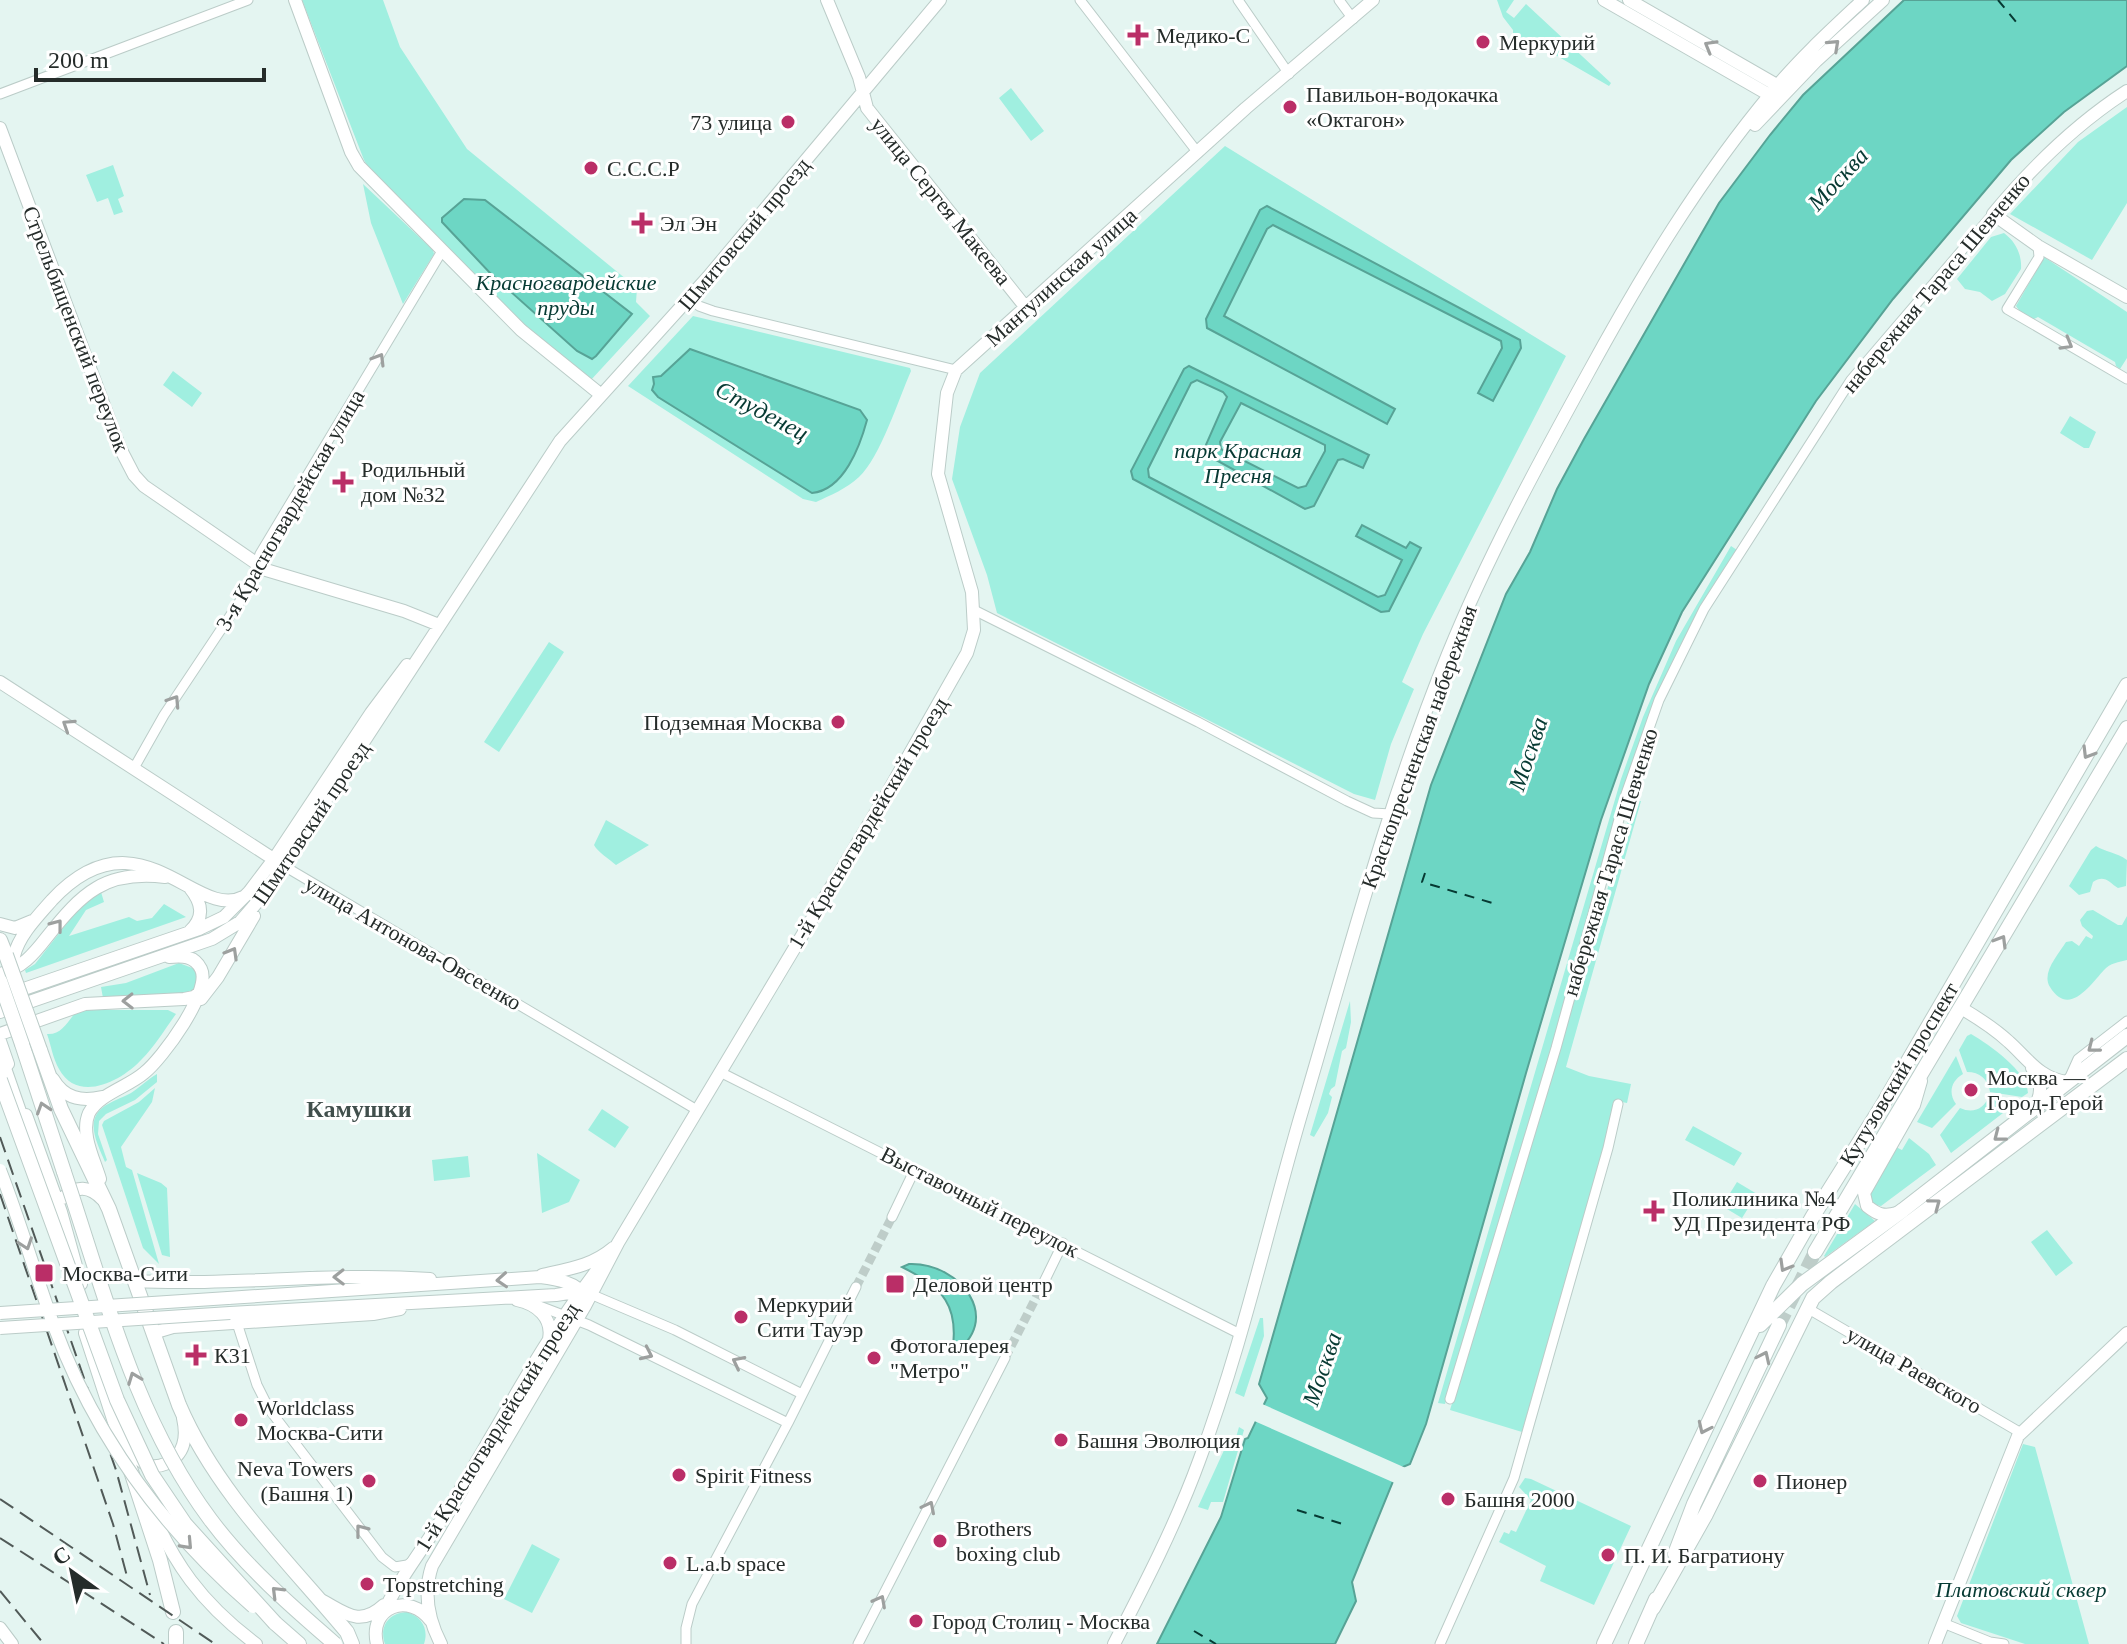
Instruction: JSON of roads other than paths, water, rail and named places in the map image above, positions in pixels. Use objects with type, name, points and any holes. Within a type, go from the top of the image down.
[{"type":"main road","points":[[295,0],[351,152],[359,166],[521,330],[600,394]]},
{"type":"main road","name":"улица Сергея Макеева","points":[[827,0],[859,77],[867,108],[1027,309]]},
{"type":"main road","name":"Шмитовский проезд","points":[[0,1012],[212,939],[231,929],[255,907],[279,863],[403,685],[560,441],[690,298],[940,0]]},
{"type":"main road","name":"Мантулинская улица","points":[[956,370],[1373,0]]},
{"type":"main road","points":[[1604,0],[1778,93]]},
{"type":"main road","points":[[1629,0],[1778,93]]},
{"type":"main road","name":"Краснопресненская набережная","points":[[1114,1644],[1178,1513],[1201,1457],[1225,1385],[1294,1139],[1391,814],[1446,659],[1489,559],[1617,319],[1656,253],[1724,155],[1863,0]]},
{"type":"main road","name":"Краснопресненская набережная","points":[[1778,93],[1883,0]]},
{"type":"main road","name":"набережная Тараса Шевченко","points":[[1993,214],[2030,171],[2075,129],[2127,91]]},
{"type":"main road","name":"Стрельбищенский переулок","points":[[0,128],[129,468],[144,486],[270,572],[404,611],[439,625]]},
{"type":"main road","points":[[1993,214],[2038,246],[2127,297]]},
{"type":"main road","name":"1-й Красногвардейский проезд","points":[[377,1644],[375,1633],[393,1593],[548,1344],[589,1294],[950,685],[970,644],[974,610],[969,577],[938,474],[945,404],[956,370]]},
{"type":"main road","name":"улица Антонова-Овсеенко","points":[[0,682],[279,863]]},
{"type":"main road","name":"Кутузовский проспект","points":[[1604,1644],[1773,1286],[1882,1106],[2127,685]]},
{"type":"main road","name":"Кутузовский проспект","points":[[1815,1252],[2127,728]]},
{"type":"main road","points":[[279,863],[218,977],[154,1064],[92,1108],[86,1126],[109,1209],[183,1415],[199,1445],[271,1546],[350,1638]]},
{"type":"main road","name":"Шмитовский проезд","points":[[0,998],[187,933],[224,917],[279,863]]},
{"type":"main road","points":[[249,892],[238,900],[223,901],[146,866],[121,864],[104,867],[75,880],[43,911],[10,955],[8,980],[128,1363],[159,1438],[211,1521],[297,1612],[335,1644]]},
{"type":"main road","points":[[0,974],[30,960],[73,904],[99,885],[137,876],[161,876],[182,882],[197,897],[201,911],[197,924],[187,933]]},
{"type":"main road","points":[[0,924],[10,928],[20,927],[43,911]]},
{"type":"main road","points":[[0,940],[10,955]]},
{"type":"main road","points":[[158,958],[182,957],[195,961],[203,972],[202,989],[187,1017]]},
{"type":"main road","points":[[8,980],[54,1082],[66,1095],[93,1099],[119,1089]]},
{"type":"main road","points":[[0,1034],[85,1004],[184,999],[196,996],[202,989]]},
{"type":"main road","points":[[1961,1008],[1990,1025],[2028,1062],[2052,1079],[2068,1082]]},
{"type":"main road","points":[[1737,1357],[1776,1307],[2127,1036]]},
{"type":"main road","points":[[1,1050],[61,1212],[119,1430],[142,1489],[166,1544],[190,1582],[228,1623],[256,1644]]},
{"type":"main road","points":[[1,1050],[55,1214],[75,1292]]},
{"type":"main road","points":[[40,1050],[57,1100],[109,1209]]},
{"type":"main road","points":[[1653,1608],[1706,1514],[1807,1308],[1819,1291],[2127,1059]]},
{"type":"main road","points":[[2028,1062],[2041,1088],[2031,1111]]},
{"type":"main road","points":[[1903,1210],[1881,1215],[1867,1206],[1864,1193],[1914,1105],[1927,1063]]},
{"type":"main road","points":[[0,1080],[117,1400],[152,1475],[185,1524],[275,1623]]},
{"type":"main road","points":[[0,1087],[75,1292],[150,1528],[173,1612]]},
{"type":"main road","points":[[0,1170],[65,1352],[117,1453],[149,1500],[183,1541],[225,1583],[299,1644]]},
{"type":"main road","points":[[61,1212],[62,1198],[80,1188],[94,1191],[109,1209]]},
{"type":"main road","points":[[0,1313],[531,1277],[581,1267],[595,1261],[618,1243]]},
{"type":"main road","points":[[134,1281],[177,1284],[374,1276],[473,1282]]},
{"type":"main road","points":[[531,1277],[563,1282],[589,1294]]},
{"type":"main road","points":[[153,1333],[233,1318],[373,1304],[589,1294]]},
{"type":"main road","points":[[494,1297],[525,1302],[536,1308],[549,1323],[548,1344]]},
{"type":"main road","points":[[0,1328],[373,1314],[470,1298]]},
{"type":"main road","name":"1-й Красногвардейский проезд","points":[[432,1625],[427,1599],[432,1566],[571,1318]]},
{"type":"main road","points":[[1636,1644],[1694,1504],[1779,1325]]},
{"type":"main road","points":[[1935,1644],[2014,1444],[2021,1433],[2127,1333]]},
{"type":"main road","points":[[119,1430],[138,1458],[152,1466],[159,1466],[181,1451],[185,1433],[183,1415]]},
{"type":"main road","points":[[319,1599],[348,1615],[364,1618],[383,1607],[393,1593]]},
{"type":"main road","points":[[382,1615],[391,1608],[409,1605],[418,1608],[432,1625],[441,1644]]},
{"type":"main road","points":[[432,1625],[432,1644]]},
{"type":"main road","points":[[0,1628],[12,1644]]},
{"type":"street","points":[[0,94],[248,0]]},
{"type":"street","points":[[1080,0],[1198,153]]},
{"type":"street","points":[[1238,0],[1289,74]]},
{"type":"street","points":[[1339,0],[1353,19]]},
{"type":"street","name":"набережная Тараса Шевченко","points":[[1450,1399],[1552,1062],[1626,794],[1659,700],[1704,609],[1851,380],[1993,214]]},
{"type":"street","points":[[2038,246],[2039,257],[2007,309],[2127,379]]},
{"type":"street","name":"3-я Красногвардейская улица","points":[[134,768],[164,715],[250,586],[260,554],[442,251]]},
{"type":"street","points":[[690,298],[699,306],[713,311],[956,370]]},
{"type":"street","points":[[974,610],[1198,722],[1347,801],[1373,813],[1391,814]]},
{"type":"street","name":"улица Антонова-Овсеенко","points":[[279,863],[697,1110]]},
{"type":"street","points":[[2068,1082],[2078,1059],[2127,1021]]},
{"type":"street","name":"Выставочный переулок","points":[[720,1072],[1240,1334]]},
{"type":"street","points":[[1440,1644],[1514,1478],[1618,1104]]},
{"type":"street","points":[[892,1217],[915,1169]]},
{"type":"street","points":[[1043,1284],[1063,1243]]},
{"type":"street","points":[[686,1644],[692,1604],[856,1287]]},
{"type":"street","points":[[589,1294],[675,1330],[802,1394]]},
{"type":"street","points":[[525,1302],[571,1318],[788,1423]]},
{"type":"street","name":"улица Раевского","points":[[1807,1308],[2021,1433]]},
{"type":"street","points":[[233,1318],[266,1404],[350,1517],[389,1564],[401,1567],[418,1556]]},
{"type":"street","points":[[858,1644],[1005,1358]]},
{"type":"street","points":[[1943,1623],[1990,1642],[2004,1644]]},
{"type":"water","name":"Москва","points":[[1904,0],[2127,0],[2127,66],[2064,112],[2011,160],[1893,299],[1816,401],[1682,612],[1649,684],[1601,820],[1426,1424],[1410,1464],[1398,1469],[1352,1582],[1356,1601],[1335,1644],[1157,1644],[1221,1517],[1245,1439],[1267,1398],[1259,1384],[1431,785],[1506,594],[1530,552],[1557,489],[1584,439],[1719,203],[1803,95]]},
{"type":"water","points":[[464,199],[485,200],[632,314],[596,356],[592,359],[577,351],[491,274],[442,222],[442,218]]},
{"type":"water","points":[[1267,206],[1520,340],[1521,348],[1493,401],[1478,393],[1502,348],[1501,341],[1273,225],[1267,229],[1224,316],[1395,409],[1387,424],[1207,328],[1206,319],[1260,210]]},
{"type":"water","name":"Студенец","points":[[690,349],[860,410],[867,420],[855,454],[842,475],[823,490],[812,493],[658,397],[652,390],[653,377],[661,376]]},
{"type":"water","points":[[1189,366],[1369,455],[1363,468],[1343,459],[1338,460],[1314,506],[1305,509],[1207,455],[1205,447],[1227,397],[1197,380],[1191,383],[1148,469],[1149,477],[1378,597],[1385,595],[1402,560],[1356,536],[1362,525],[1406,548],[1410,542],[1421,548],[1389,611],[1381,612],[1133,479],[1131,471],[1184,369]],"holes":[[[1241,403],[1325,445],[1325,451],[1306,486],[1298,488],[1221,449],[1220,442]]]},
{"type":"water","points":[[909,1264],[928,1266],[945,1273],[970,1296],[975,1310],[975,1326],[968,1341],[952,1354],[951,1310],[938,1291],[902,1267]]},
{"type":"tunnel","points":[[856,1287],[892,1217]]},
{"type":"tunnel","points":[[1779,1325],[1815,1252]]},
{"type":"tunnel","points":[[1005,1358],[1043,1284]]},
{"type":"railway","points":[[0,1137],[116,1470],[150,1595]]},
{"type":"railway","points":[[0,1194],[113,1524],[128,1580]]},
{"type":"railway","points":[[0,1499],[215,1644]]},
{"type":"railway","points":[[0,1538],[164,1644]]},
{"type":"railway","points":[[0,1591],[44,1644]]},
{"type":"place","name":"Медико-С","points":[[1138,35]]},
{"type":"place","name":"Меркурий","points":[[1483,42]]},
{"type":"place","name":"Павильон-водокачка «Октагон»","points":[[1290,107]]},
{"type":"place","name":"73 улица","points":[[788,122]]},
{"type":"place","name":"С.С.С.Р","points":[[591,168]]},
{"type":"place","name":"Эл Эн","points":[[642,223]]},
{"type":"place","name":"Родильный дом №32","points":[[343,482]]},
{"type":"place","name":"Подземная Москва","points":[[838,722]]},
{"type":"place","name":"Москва — Город-Герой","points":[[1971,1090]]},
{"type":"place","name":"Поликлиника №4 УД Президента РФ","points":[[1654,1211]]},
{"type":"place","name":"Москва-Сити","points":[[44,1273]]},
{"type":"place","name":"Деловой центр","points":[[895,1284]]},
{"type":"place","name":"Меркурий Сити Тауэр","points":[[741,1317]]},
{"type":"place","name":"К31","points":[[196,1355]]},
{"type":"place","name":"Фотогалерея \"Метро\"","points":[[874,1358]]},
{"type":"place","name":"Worldclass Москва-Сити","points":[[241,1420]]},
{"type":"place","name":"Башня Эволюция","points":[[1061,1440]]},
{"type":"place","name":"Spirit Fitness","points":[[679,1475]]},
{"type":"place","name":"Neva Towers (Башня 1)","points":[[369,1481]]},
{"type":"place","name":"Пионер","points":[[1760,1481]]},
{"type":"place","name":"Башня 2000","points":[[1448,1499]]},
{"type":"place","name":"Brothers boxing club","points":[[940,1541]]},
{"type":"place","name":"П. И. Багратиону","points":[[1608,1555]]},
{"type":"place","name":"L.a.b space","points":[[670,1563]]},
{"type":"place","name":"Topstretching","points":[[367,1584]]},
{"type":"place","name":"Город Столиц - Москва","points":[[916,1621]]},
{"type":"district","name":"Камушки","points":[[359,1109]]},
{"type":"park label","name":"Красногвардейские пруды","points":[[566,294]]},
{"type":"park label","name":"парк Красная Пресня","points":[[1238,462]]},
{"type":"park label","name":"Платовский сквер","points":[[2021,1589]]}]
